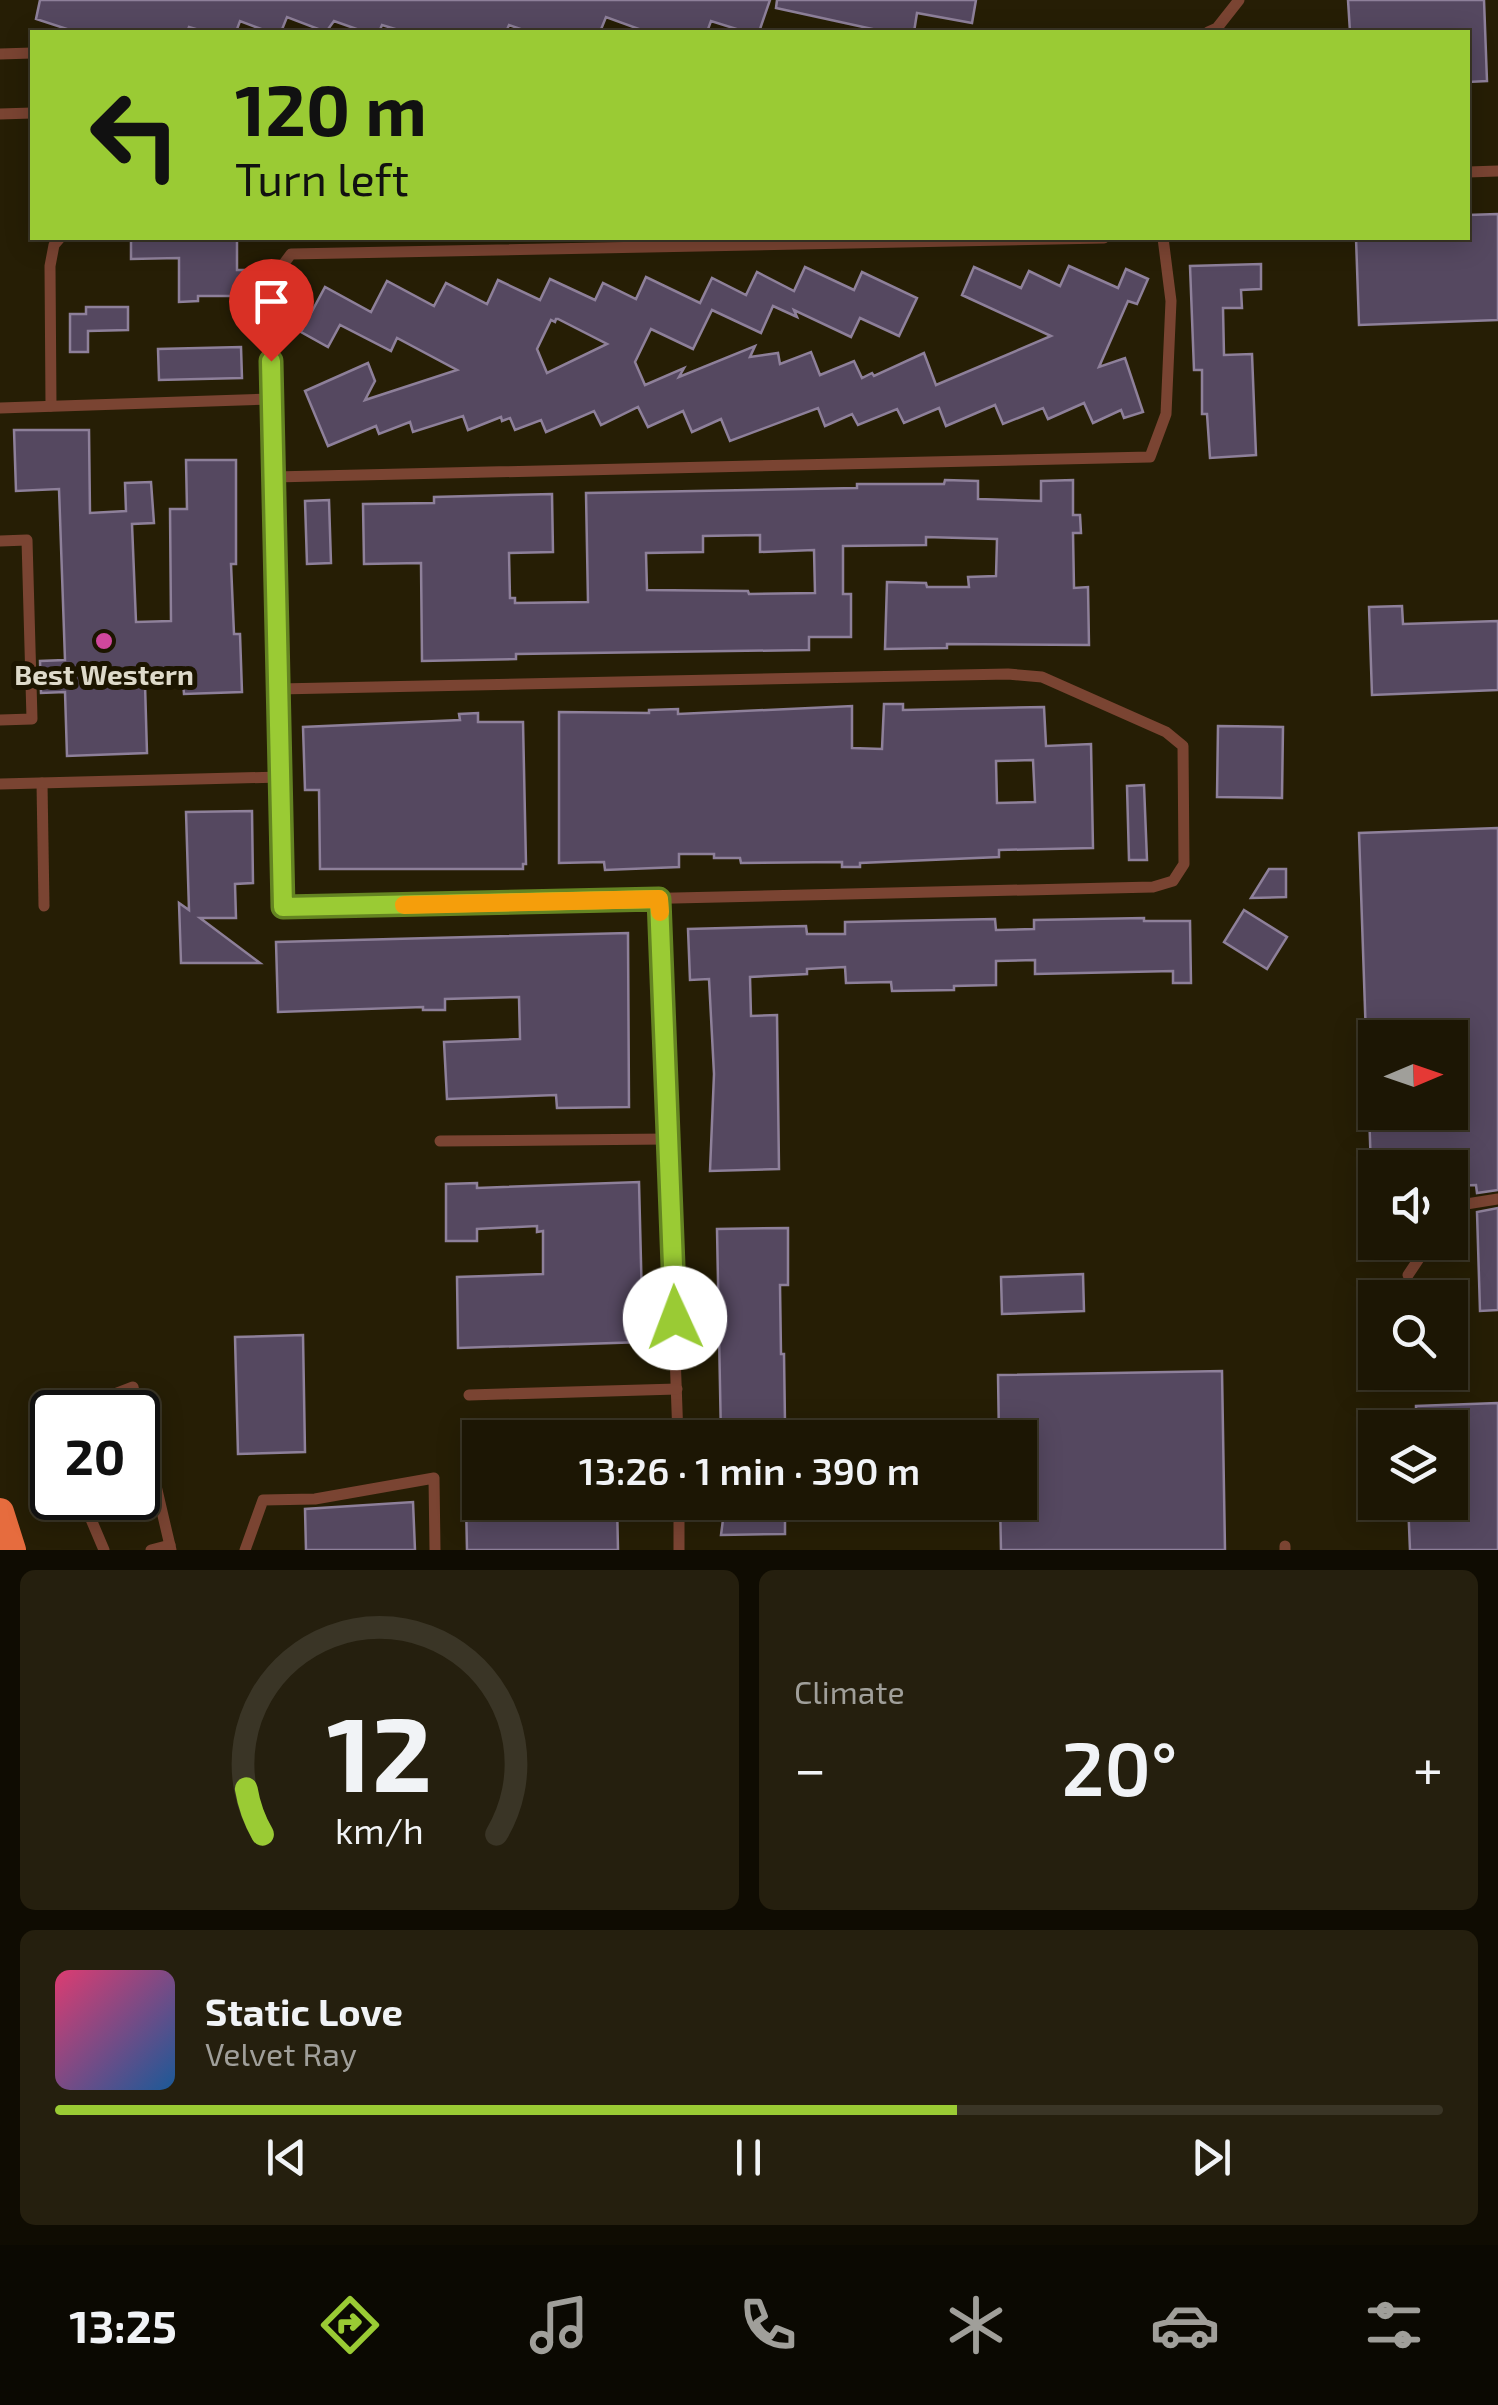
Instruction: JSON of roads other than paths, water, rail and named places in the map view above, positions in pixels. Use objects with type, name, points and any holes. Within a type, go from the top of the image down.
[{"type":"highway","points":[[0,1512],[12,1550]]},
{"type":"lane","points":[[1213,30],[1240,0]]},
{"type":"lane","points":[[0,54],[30,53]]},
{"type":"lane","points":[[0,114],[30,113]]},
{"type":"lane","points":[[1470,172],[1498,171]]},
{"type":"lane","points":[[51,406],[50,266],[58,240]]},
{"type":"lane","points":[[278,688],[1042,676],[1166,732],[1183,746],[1184,864],[1173,882],[1152,887],[283,907],[268,286],[291,254],[1002,240]]},
{"type":"lane","points":[[274,477],[1150,457],[1166,414],[1172,302],[1163,240]]},
{"type":"lane","points":[[0,408],[272,399]]},
{"type":"lane","points":[[0,542],[27,540],[32,718],[0,720]]},
{"type":"lane","points":[[0,784],[280,777]]},
{"type":"lane","points":[[42,783],[44,906]]},
{"type":"lane","points":[[659,899],[678,1420]]},
{"type":"lane","points":[[440,1142],[668,1140]]},
{"type":"lane","points":[[1468,1204],[1498,1199]]},
{"type":"lane","points":[[1408,1275],[1418,1260]]},
{"type":"lane","points":[[469,1395],[677,1389]]},
{"type":"lane","points":[[245,1550],[263,1500],[315,1499],[434,1478],[434,1550]]},
{"type":"lane","points":[[151,1550],[171,1547],[160,1501]]},
{"type":"lane","points":[[91,1520],[104,1550]]},
{"type":"lane","points":[[679,1520],[680,1550]]},
{"type":"place","name":"Best Western","points":[[104,641]]}]
